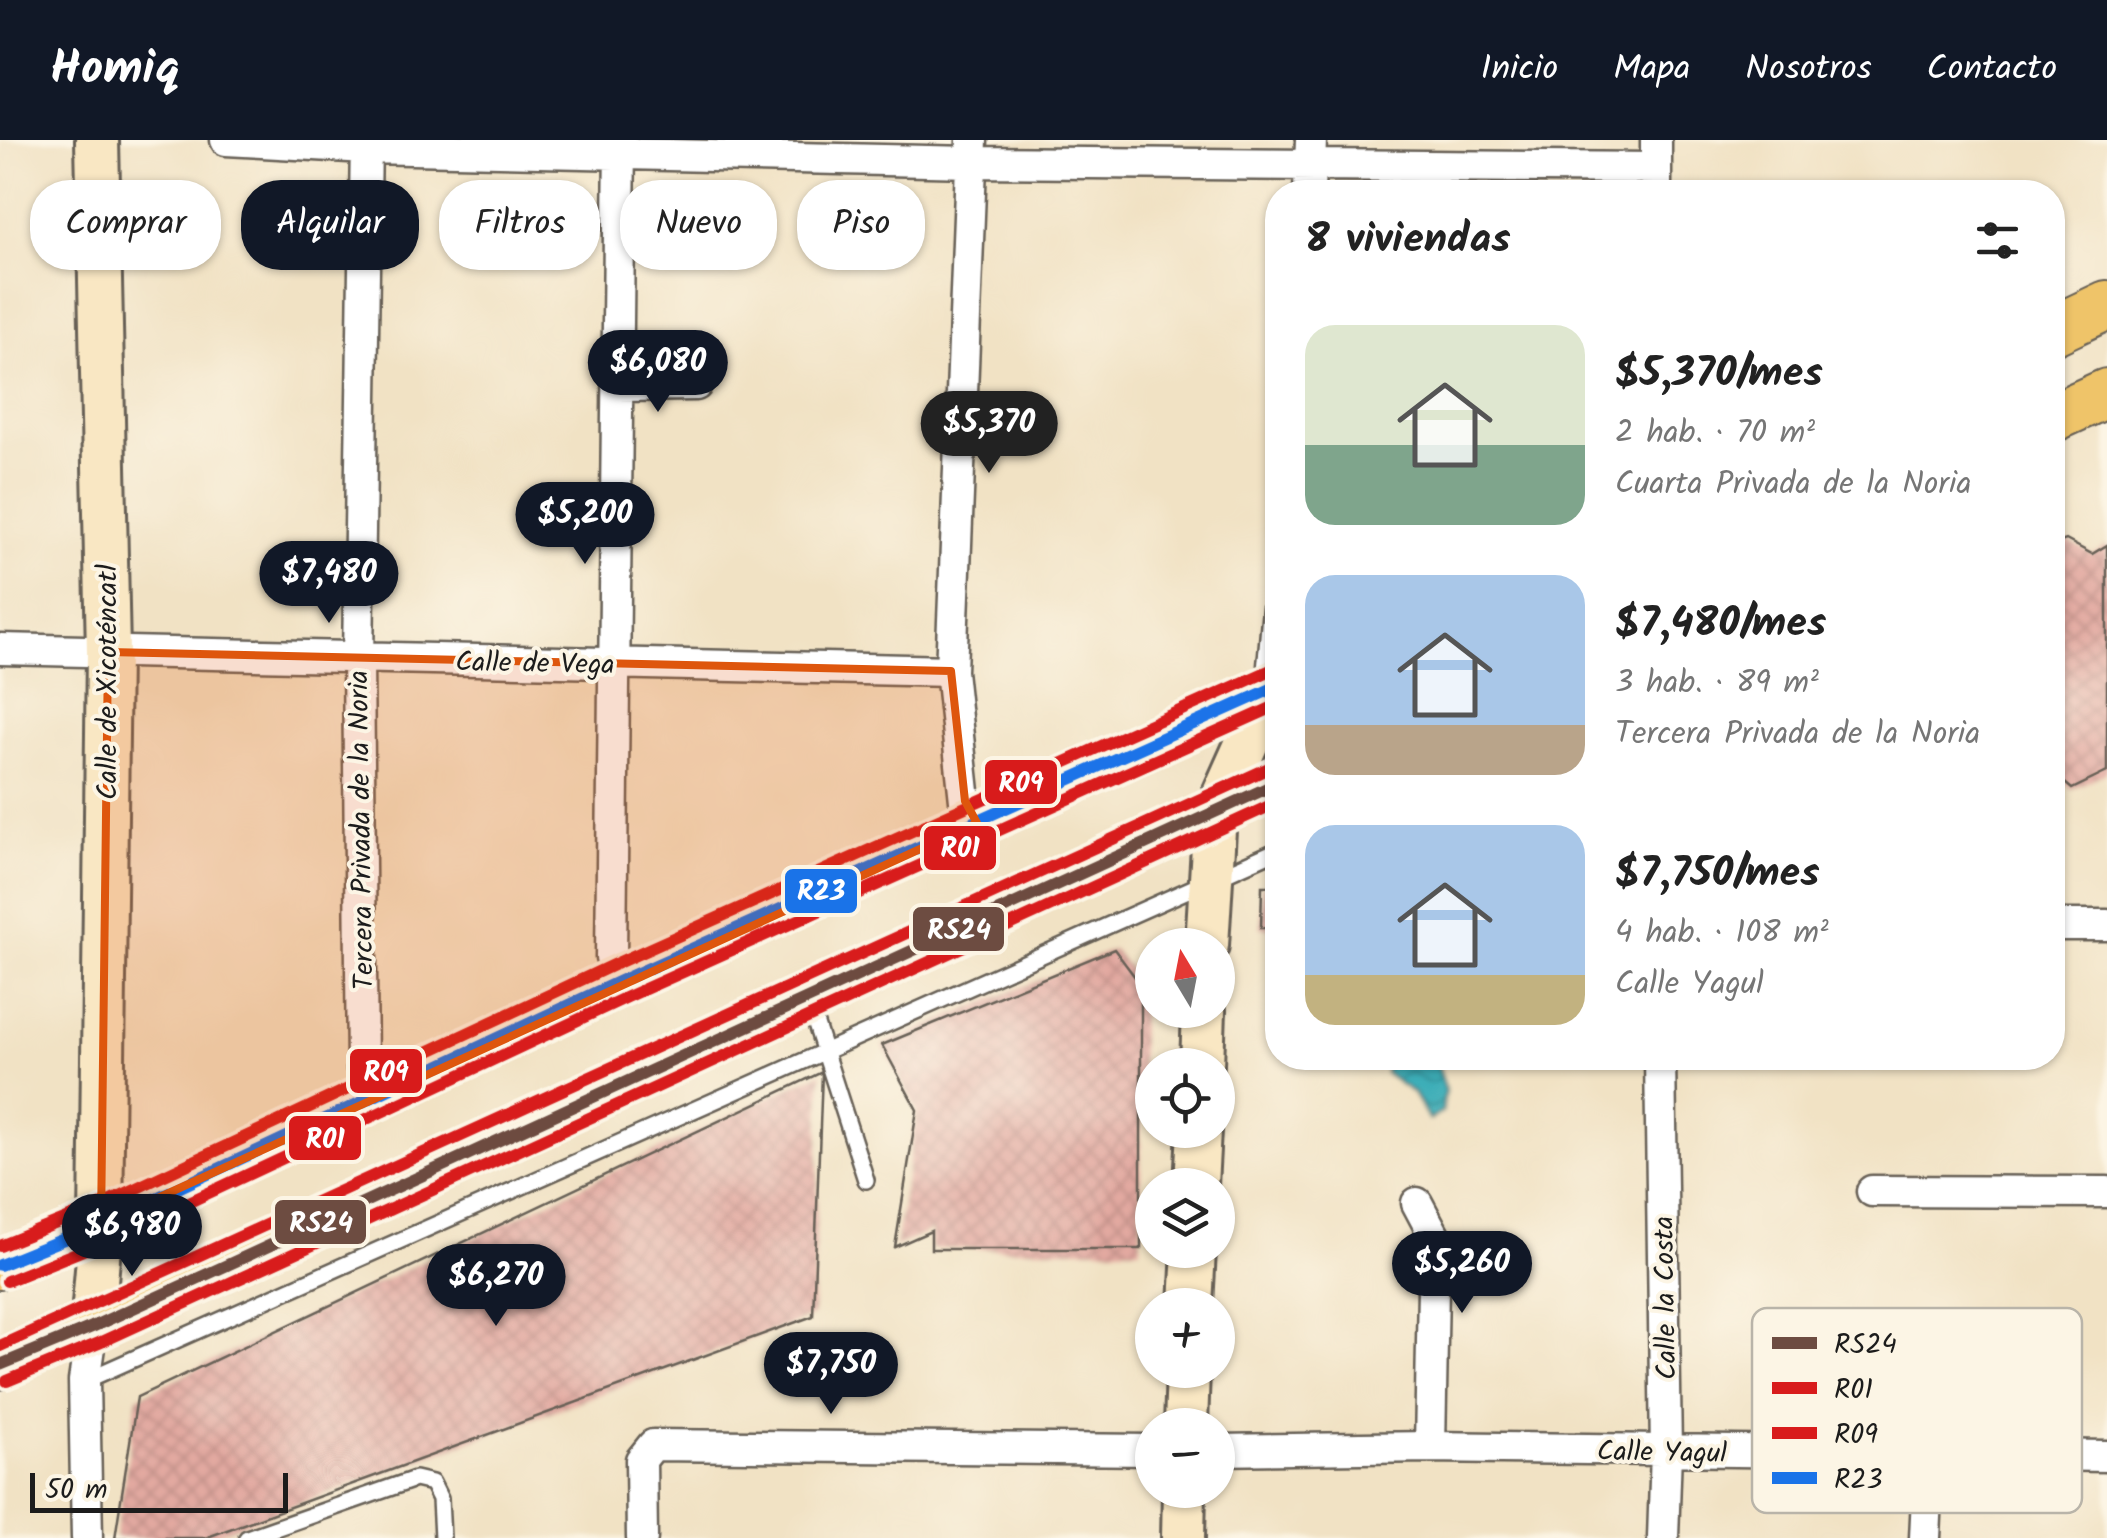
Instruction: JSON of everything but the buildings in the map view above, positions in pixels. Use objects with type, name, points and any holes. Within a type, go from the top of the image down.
[{"type":"main road","name":"Calle de Xicoténcatl","points":[[92,1328],[100,1224],[108,652],[97,140]]},
{"type":"main road","points":[[2065,324],[2107,305]]},
{"type":"main road","points":[[2065,413],[2107,393]]},
{"type":"main road","points":[[0,1266],[100,1224],[620,981],[1265,691]]},
{"type":"main road","points":[[1208,928],[1215,814],[1265,706]]},
{"type":"main road","points":[[0,1365],[92,1328],[807,996],[1265,789]]},
{"type":"main road","points":[[1182,1538],[1183,1508]]},
{"type":"street","points":[[226,140],[972,151],[1310,167],[1656,167]]},
{"type":"street","name":"Tercera Privada de la Noria","points":[[367,144],[358,659],[362,1069],[374,1098]]},
{"type":"street","points":[[620,981],[612,958],[621,147]]},
{"type":"street","points":[[972,151],[951,671],[966,801],[976,823]]},
{"type":"street","points":[[618,386],[696,385]]},
{"type":"street","name":"Calle de Vega","points":[[0,649],[951,671]]},
{"type":"street","points":[[2065,926],[2107,926]]},
{"type":"street","name":"Calle la Costa","points":[[1660,1070],[1666,1450],[1662,1538]]},
{"type":"street","points":[[1872,1191],[2107,1192]]},
{"type":"street","points":[[1417,1203],[1434,1235],[1430,1447]]},
{"type":"street","points":[[87,1538],[84,1381],[92,1328]]},
{"type":"street","points":[[642,1538],[641,1460],[653,1446],[1135,1450]]},
{"type":"street","name":"Calle Yagul","points":[[1235,1450],[1430,1447],[1752,1452]]},
{"type":"street","name":"Calle Yagul","points":[[2082,1456],[2107,1456]]},
{"type":"street","points":[[1925,1538],[1926,1513]]},
{"type":"lane","points":[[84,1381],[827,1047],[1265,856]]},
{"type":"lane","points":[[807,996],[827,1047],[866,1180]]},
{"type":"lane","points":[[458,1160],[481,1201]]},
{"type":"lane","points":[[247,1538],[414,1479],[432,1482],[440,1499],[442,1538]]},
{"type":"highlighted area","points":[[108,652],[951,671],[965,801],[977,823],[101,1224]]},
{"type":"water","points":[[1439,1070],[1445,1088],[1442,1112],[1429,1120],[1413,1093],[1385,1073]]},
{"type":"transit line","name":"R09","points":[[0,1246],[94,1208],[613,965],[1265,673]]},
{"type":"transit line","name":"R23","points":[[0,1265],[101,1224],[620,981],[1265,692]]},
{"type":"transit line","name":"R01","points":[[7,1281],[108,1240],[627,997],[1265,711]]},
{"type":"transit line","name":"R09","points":[[0,1346],[1265,770]]},
{"type":"transit line","name":"RS24","points":[[0,1365],[92,1327],[1265,789]]},
{"type":"transit line","name":"R01","points":[[7,1381],[99,1343],[1265,808]]}]
